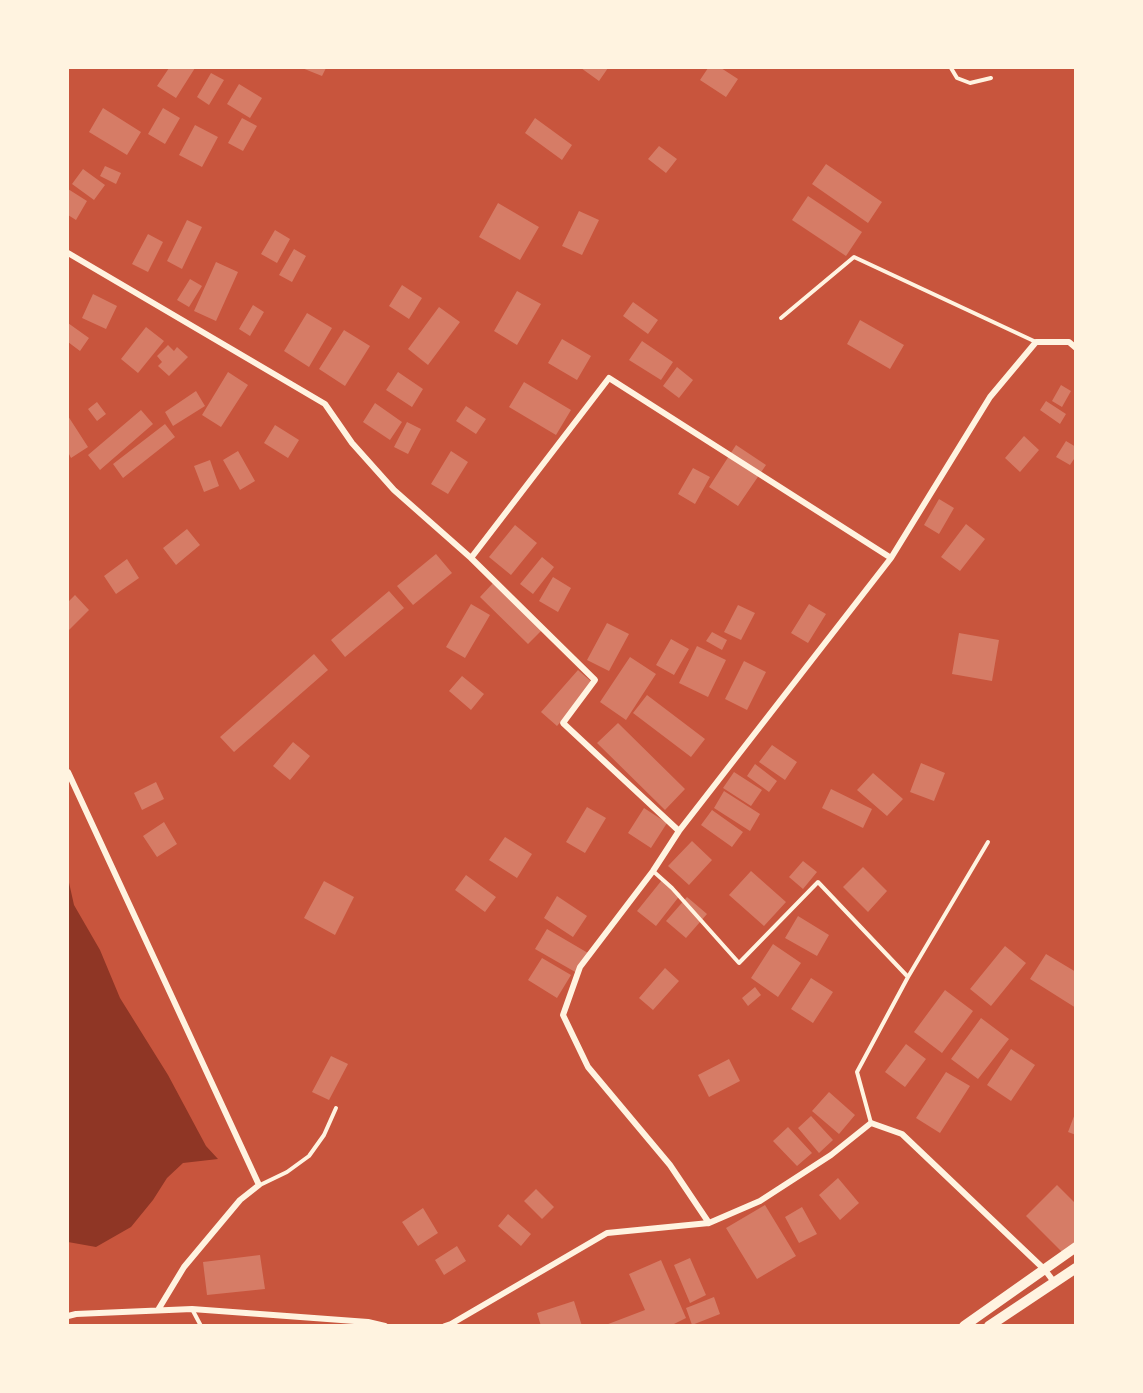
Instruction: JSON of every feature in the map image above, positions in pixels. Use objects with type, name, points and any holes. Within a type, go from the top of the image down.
[{"type":"street","points":[[68,253],[325,404],[352,443],[394,490],[471,558],[595,680],[563,723],[679,831]]},
{"type":"street","points":[[709,1223],[670,1165],[588,1067],[563,1015],[580,967],[679,831],[891,558],[990,397],[1036,342],[1069,342],[1076,348]]},
{"type":"street","points":[[471,558],[609,378],[891,558]]},
{"type":"street","points":[[68,772],[259,1185],[240,1200],[184,1267],[158,1310]]},
{"type":"street","points":[[445,1326],[607,1233],[709,1223],[760,1201],[831,1155],[871,1123],[903,1134],[1045,1270],[1054,1282]]},
{"type":"street","points":[[964,1326],[1076,1248]]},
{"type":"street","points":[[989,1326],[1076,1268]]},
{"type":"street","points":[[68,1316],[192,1309],[369,1322],[385,1326]]},
{"type":"lane","points":[[951,68],[957,78],[970,83],[991,78]]},
{"type":"lane","points":[[781,318],[854,257],[1036,342]]},
{"type":"lane","points":[[871,1123],[857,1072],[908,977],[988,842]]},
{"type":"lane","points":[[652,871],[672,888],[739,963],[818,882],[908,977]]},
{"type":"lane","points":[[259,1185],[287,1172],[309,1156],[324,1135],[336,1108]]},
{"type":"lane","points":[[192,1309],[201,1326]]},
{"type":"shaded area","points":[[68,878],[74,905],[100,950],[120,998],[168,1075],[206,1146],[218,1159],[183,1163],[167,1178],[131,1227],[96,1247],[68,1242]]},
{"type":"building","points":[[169,68],[195,68],[176,98],[157,86]]},
{"type":"building","points":[[302,68],[326,68],[322,76]]},
{"type":"building","points":[[581,68],[608,68],[599,81]]},
{"type":"building","points":[[708,68],[721,68],[738,79],[726,97],[700,80]]},
{"type":"building","points":[[211,73],[224,80],[209,105],[197,97]]},
{"type":"building","points":[[239,84],[262,98],[250,118],[227,104]]},
{"type":"building","points":[[103,108],[141,132],[127,155],[89,132]]},
{"type":"building","points":[[163,108],[180,118],[165,144],[148,134]]},
{"type":"building","points":[[242,118],[257,126],[243,151],[228,143]]},
{"type":"building","points":[[535,118],[572,145],[562,160],[525,133]]},
{"type":"building","points":[[195,125],[218,137],[202,167],[179,155]]},
{"type":"building","points":[[659,146],[677,159],[666,173],[648,159]]},
{"type":"building","points":[[826,164],[882,202],[868,223],[812,184]]},
{"type":"building","points":[[105,166],[121,173],[116,184],[100,176]]},
{"type":"building","points":[[83,169],[105,185],[94,200],[72,184]]},
{"type":"building","points":[[68,189],[87,201],[76,220],[68,215]]},
{"type":"building","points":[[808,196],[862,232],[846,256],[792,220]]},
{"type":"building","points":[[498,203],[539,227],[520,260],[479,237]]},
{"type":"building","points":[[579,211],[599,220],[582,255],[562,246]]},
{"type":"building","points":[[187,220],[202,227],[182,269],[167,261]]},
{"type":"building","points":[[275,230],[290,239],[277,263],[261,254]]},
{"type":"building","points":[[148,234],[163,242],[148,272],[132,264]]},
{"type":"building","points":[[294,249],[306,256],[292,282],[279,275]]},
{"type":"building","points":[[216,262],[238,272],[216,321],[194,311]]},
{"type":"building","points":[[190,279],[202,286],[189,307],[177,300]]},
{"type":"building","points":[[402,285],[422,298],[409,319],[389,306]]},
{"type":"building","points":[[517,291],[541,304],[517,345],[494,331]]},
{"type":"building","points":[[93,294],[117,306],[106,329],[82,318]]},
{"type":"building","points":[[633,302],[658,320],[648,334],[623,316]]},
{"type":"building","points":[[253,305],[264,312],[250,336],[239,329]]},
{"type":"building","points":[[439,307],[460,322],[428,365],[408,349]]},
{"type":"building","points":[[307,313],[332,328],[309,367],[284,351]]},
{"type":"building","points":[[860,320],[904,345],[890,369],[847,344]]},
{"type":"building","points":[[68,323],[89,338],[80,351],[68,342]]},
{"type":"building","points":[[146,327],[164,341],[138,373],[121,359]]},
{"type":"building","points":[[344,330],[370,346],[345,386],[319,369]]},
{"type":"building","points":[[562,339],[591,356],[577,380],[548,363]]},
{"type":"building","points":[[642,341],[673,362],[661,380],[629,360]]},
{"type":"building","points":[[168,345],[174,351],[177,347],[188,357],[169,376],[158,366],[162,362],[157,356]]},
{"type":"building","points":[[677,367],[693,380],[679,398],[663,386]]},
{"type":"building","points":[[228,372],[248,385],[221,427],[202,415]]},
{"type":"building","points":[[398,372],[423,389],[412,407],[386,390]]},
{"type":"building","points":[[524,382],[571,410],[556,435],[509,407]]},
{"type":"building","points":[[1061,385],[1071,391],[1062,407],[1052,401]]},
{"type":"building","points":[[196,391],[205,406],[173,426],[165,412]]},
{"type":"building","points":[[1046,401],[1066,414],[1060,424],[1040,410]]},
{"type":"building","points":[[97,402],[106,414],[97,421],[88,409]]},
{"type":"building","points":[[375,403],[402,422],[390,440],[363,422]]},
{"type":"building","points":[[466,406],[486,419],[476,434],[456,421]]},
{"type":"building","points":[[141,410],[153,424],[100,470],[88,455]]},
{"type":"building","points":[[68,416],[88,447],[71,458],[68,452]]},
{"type":"building","points":[[407,422],[421,429],[408,454],[394,447]]},
{"type":"building","points":[[165,424],[175,437],[123,478],[113,464]]},
{"type":"building","points":[[275,425],[299,440],[288,458],[264,443]]},
{"type":"building","points":[[1024,436],[1039,450],[1020,472],[1005,458]]},
{"type":"building","points":[[1066,441],[1076,447],[1076,456],[1070,465],[1056,457]]},
{"type":"building","points":[[736,445],[766,465],[738,506],[709,487]]},
{"type":"building","points":[[238,451],[255,481],[240,490],[223,460]]},
{"type":"building","points":[[451,451],[468,462],[448,494],[431,484]]},
{"type":"building","points":[[210,460],[219,486],[204,492],[194,466]]},
{"type":"building","points":[[693,468],[710,477],[695,504],[678,494]]},
{"type":"building","points":[[939,499],[954,508],[939,534],[924,525]]},
{"type":"building","points":[[966,524],[985,539],[960,571],[941,557]]},
{"type":"building","points":[[515,525],[537,543],[511,575],[489,557]]},
{"type":"building","points":[[187,529],[200,545],[176,565],[163,548]]},
{"type":"building","points":[[436,554],[452,573],[413,605],[397,586]]},
{"type":"building","points":[[542,557],[554,567],[533,594],[520,584]]},
{"type":"building","points":[[127,559],[139,578],[116,594],[104,576]]},
{"type":"building","points":[[553,577],[571,588],[558,612],[539,601]]},
{"type":"building","points":[[494,582],[542,630],[528,644],[480,597]]},
{"type":"building","points":[[389,591],[404,608],[345,657],[331,640]]},
{"type":"building","points":[[75,595],[89,610],[68,631],[68,602]]},
{"type":"building","points":[[471,604],[490,615],[465,658],[446,647]]},
{"type":"building","points":[[809,604],[826,614],[808,643],[791,633]]},
{"type":"building","points":[[738,605],[755,613],[741,640],[724,632]]},
{"type":"building","points":[[607,623],[629,634],[609,671],[587,660]]},
{"type":"building","points":[[712,632],[727,640],[722,650],[706,641]]},
{"type":"building","points":[[959,633],[999,640],[992,681],[952,674]]},
{"type":"building","points":[[671,639],[689,649],[674,675],[656,665]]},
{"type":"building","points":[[697,646],[726,660],[708,697],[679,683]]},
{"type":"building","points":[[314,654],[328,670],[234,752],[220,737]]},
{"type":"building","points":[[630,657],[656,674],[626,720],[600,702]]},
{"type":"building","points":[[744,661],[766,672],[747,710],[725,699]]},
{"type":"building","points":[[578,670],[594,684],[557,726],[541,712]]},
{"type":"building","points":[[462,676],[484,694],[471,710],[449,691]]},
{"type":"building","points":[[647,695],[705,739],[691,757],[633,713]]},
{"type":"building","points":[[618,723],[685,789],[665,810],[597,743]]},
{"type":"building","points":[[293,742],[310,756],[290,780],[273,766]]},
{"type":"building","points":[[772,745],[797,762],[785,780],[759,762]]},
{"type":"building","points":[[921,763],[945,773],[934,801],[910,792]]},
{"type":"building","points":[[755,764],[777,781],[769,792],[747,776]]},
{"type":"building","points":[[734,772],[762,790],[751,806],[723,788]]},
{"type":"building","points":[[873,773],[903,799],[887,816],[857,790]]},
{"type":"building","points":[[156,782],[164,799],[142,810],[134,793]]},
{"type":"building","points":[[831,789],[872,809],[863,828],[822,808]]},
{"type":"building","points":[[724,791],[760,814],[750,831],[714,808]]},
{"type":"building","points":[[587,807],[606,818],[585,853],[566,842]]},
{"type":"building","points":[[644,808],[667,823],[651,848],[628,833]]},
{"type":"building","points":[[712,810],[743,832],[732,847],[701,825]]},
{"type":"building","points":[[164,822],[177,844],[157,857],[143,836]]},
{"type":"building","points":[[505,837],[532,854],[517,878],[489,860]]},
{"type":"building","points":[[692,841],[712,860],[689,885],[668,866]]},
{"type":"building","points":[[803,861],[817,872],[803,889],[789,877]]},
{"type":"building","points":[[863,867],[887,891],[868,912],[843,887]]},
{"type":"building","points":[[751,871],[786,902],[764,926],[729,895]]},
{"type":"building","points":[[466,875],[496,897],[485,912],[455,890]]},
{"type":"building","points":[[662,880],[681,894],[656,926],[637,911]]},
{"type":"building","points":[[324,881],[354,897],[335,935],[304,918]]},
{"type":"building","points":[[557,896],[587,916],[573,937],[544,918]]},
{"type":"building","points":[[687,897],[707,914],[686,938],[666,921]]},
{"type":"building","points":[[798,916],[829,935],[817,956],[785,938]]},
{"type":"building","points":[[547,929],[588,953],[577,973],[535,949]]},
{"type":"building","points":[[773,944],[801,963],[778,997],[751,978]]},
{"type":"building","points":[[1005,946],[1026,963],[991,1006],[970,989]]},
{"type":"building","points":[[1046,954],[1076,972],[1076,1008],[1030,979]]},
{"type":"building","points":[[542,958],[571,975],[557,998],[528,980]]},
{"type":"building","points":[[665,968],[679,981],[653,1010],[639,998]]},
{"type":"building","points":[[811,978],[833,992],[813,1023],[791,1009]]},
{"type":"building","points":[[755,987],[761,995],[748,1006],[742,998]]},
{"type":"building","points":[[945,990],[973,1011],[942,1053],[914,1032]]},
{"type":"building","points":[[981,1018],[1009,1039],[978,1079],[951,1059]]},
{"type":"building","points":[[906,1044],[926,1059],[905,1087],[885,1072]]},
{"type":"building","points":[[1011,1049],[1035,1065],[1011,1101],[987,1085]]},
{"type":"building","points":[[331,1056],[348,1064],[329,1100],[312,1092]]},
{"type":"building","points":[[729,1059],[740,1081],[709,1097],[698,1075]]},
{"type":"building","points":[[946,1072],[970,1086],[940,1133],[916,1118]]},
{"type":"building","points":[[829,1092],[855,1115],[839,1134],[812,1111]]},
{"type":"building","points":[[1076,1111],[1076,1135],[1068,1132]]},
{"type":"building","points":[[811,1116],[833,1140],[819,1153],[798,1128]]},
{"type":"building","points":[[788,1127],[812,1153],[797,1166],[773,1141]]},
{"type":"building","points":[[838,1178],[859,1203],[840,1220],[819,1195]]},
{"type":"building","points":[[1057,1185],[1076,1204],[1076,1243],[1064,1254],[1026,1216]]},
{"type":"building","points":[[536,1189],[554,1207],[542,1219],[524,1201]]},
{"type":"building","points":[[765,1205],[796,1256],[757,1279],[726,1228]]},
{"type":"building","points":[[802,1207],[817,1234],[799,1243],[785,1217]]},
{"type":"building","points":[[423,1208],[438,1233],[418,1246],[402,1222]]},
{"type":"building","points":[[508,1214],[531,1234],[521,1246],[498,1226]]},
{"type":"building","points":[[457,1246],[466,1261],[444,1275],[435,1260]]},
{"type":"building","points":[[260,1255],[265,1289],[207,1295],[203,1262]]},
{"type":"building","points":[[690,1258],[706,1295],[690,1303],[674,1265]]},
{"type":"building","points":[[661,1260],[686,1318],[670,1326],[603,1326],[645,1310],[629,1274]]},
{"type":"building","points":[[714,1297],[720,1314],[692,1325],[686,1308]]},
{"type":"building","points":[[574,1301],[582,1326],[541,1326],[537,1313]]}]
